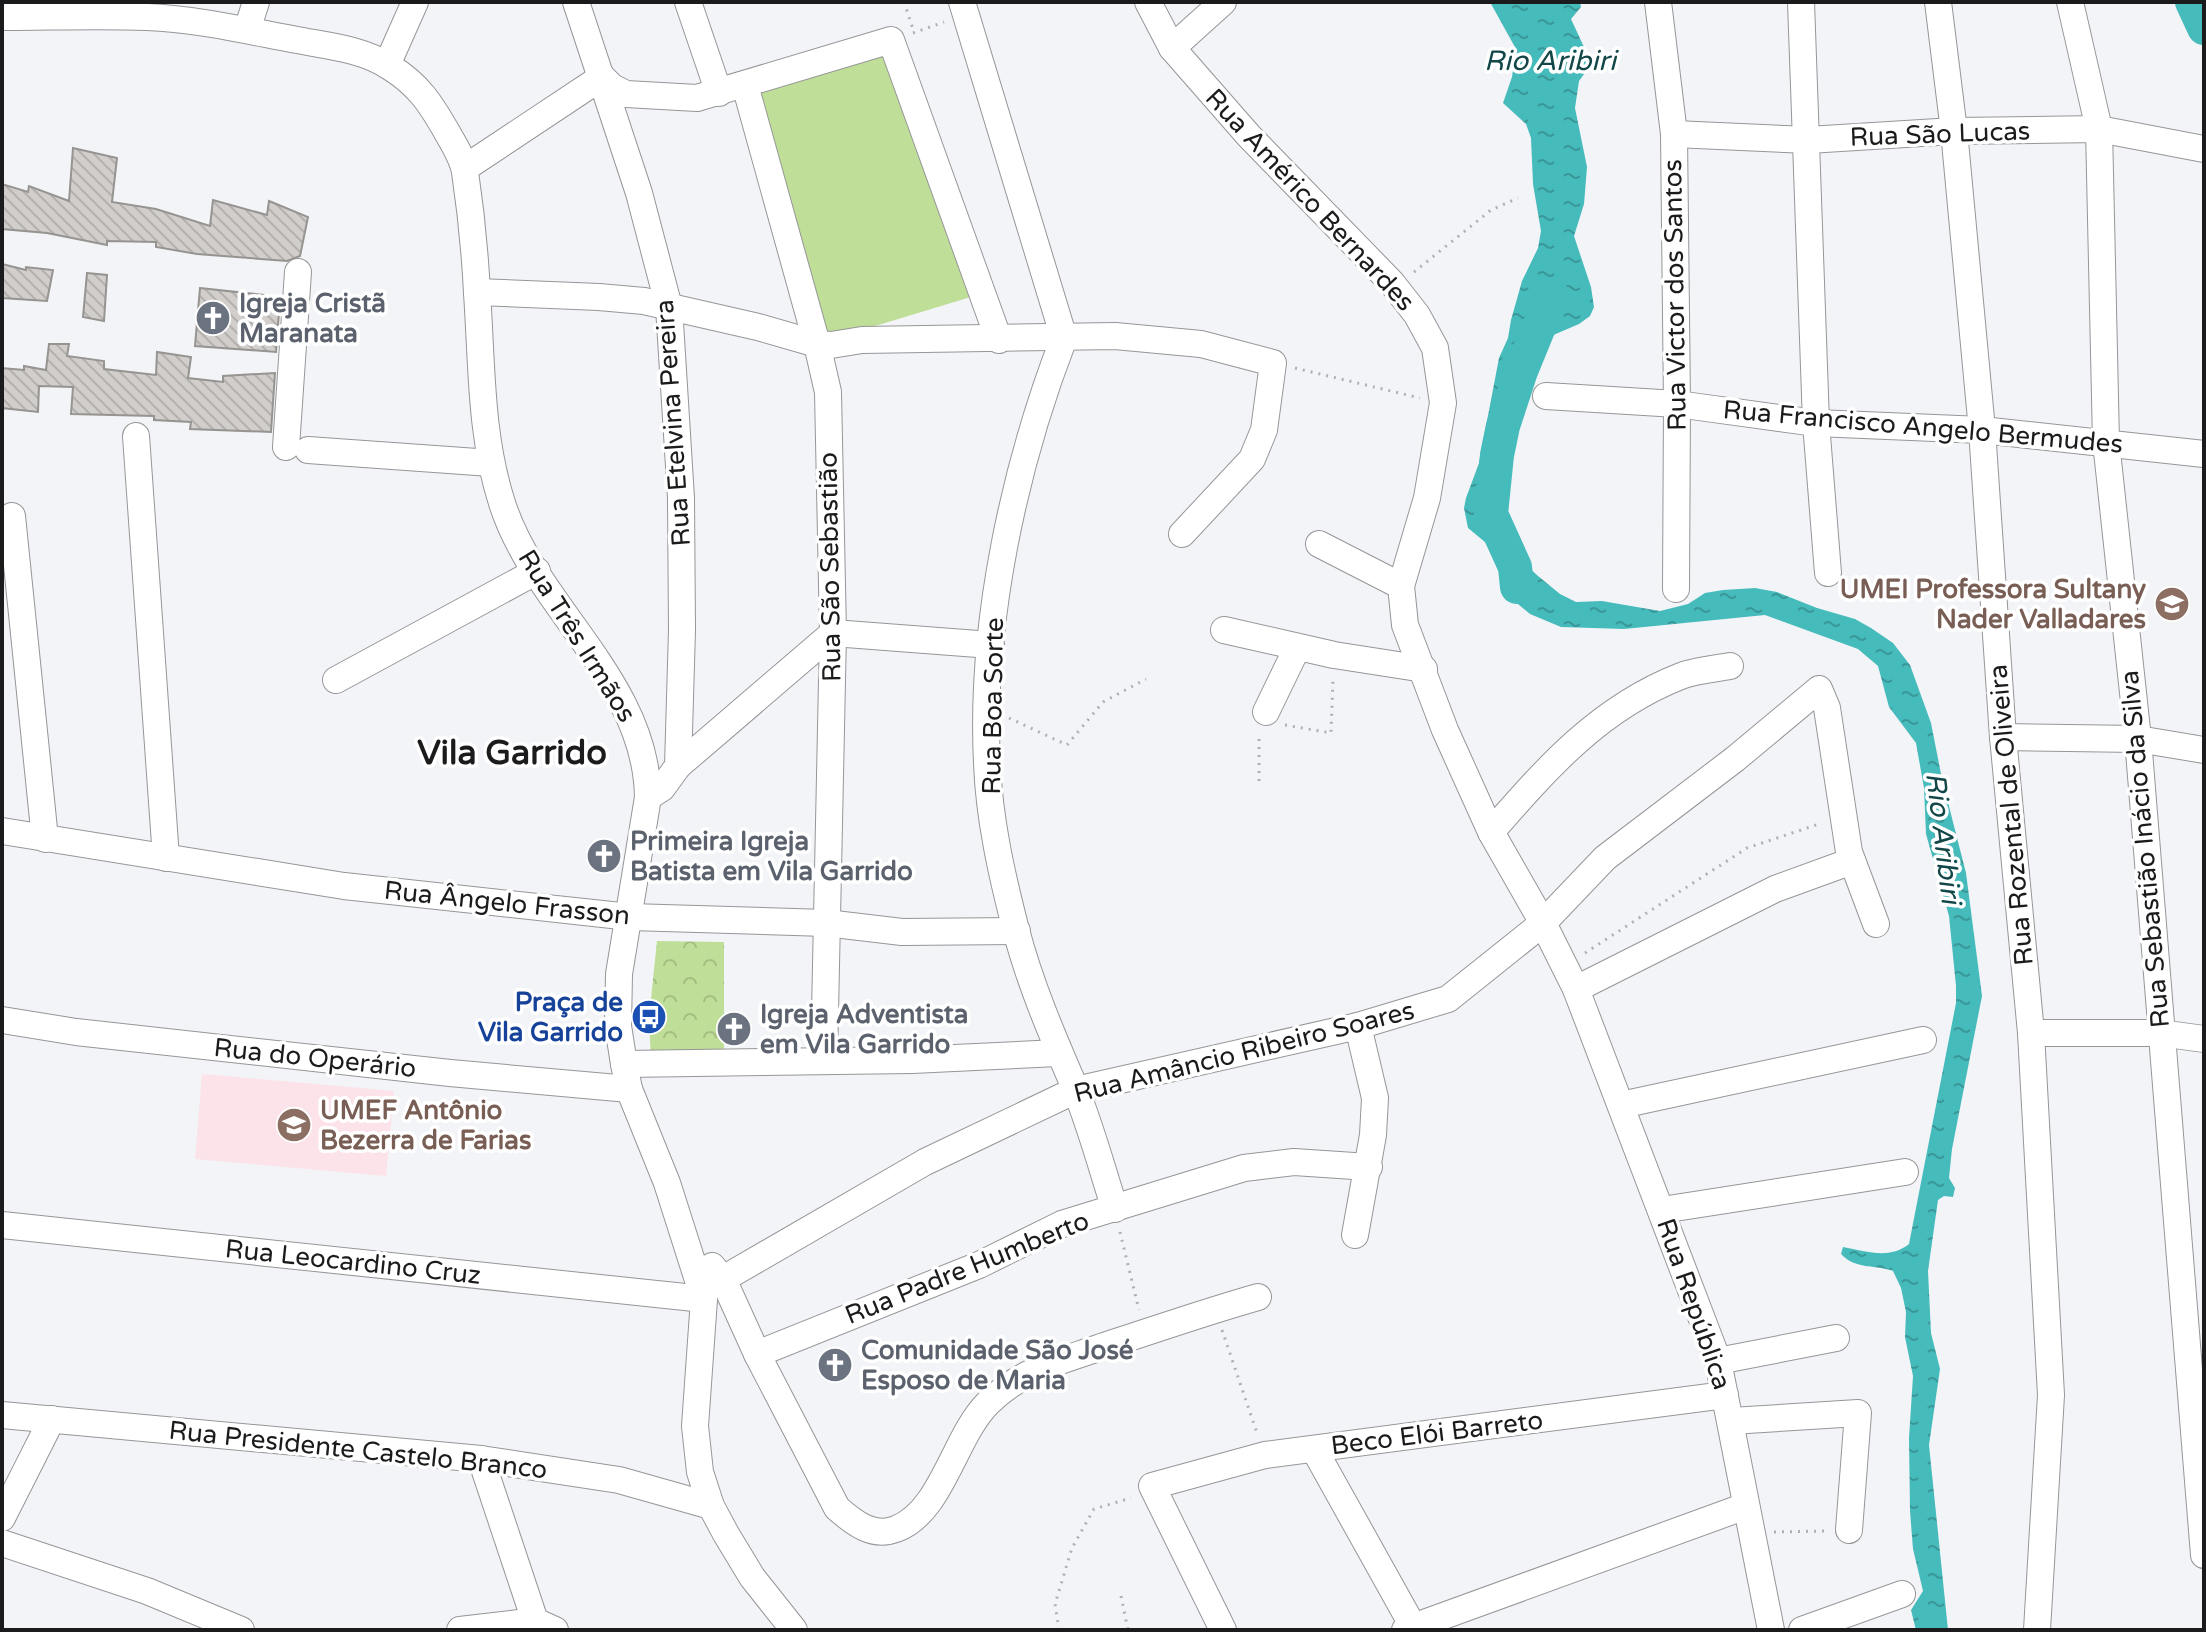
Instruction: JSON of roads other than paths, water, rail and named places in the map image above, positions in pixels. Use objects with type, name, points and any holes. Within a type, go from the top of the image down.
[{"type":"street","points":[[247,30],[256,2]]},
{"type":"street","points":[[387,65],[415,2]]},
{"type":"street","name":"Rua Etelvina Pereira","points":[[576,2],[639,193],[669,307],[681,498],[682,630],[678,766]]},
{"type":"street","points":[[688,2],[719,93]]},
{"type":"street","name":"Rua Américo Bernardes","points":[[1148,2],[1172,48],[1249,136],[1395,287],[1417,315],[1435,348],[1443,403],[1427,498],[1401,586],[1405,625],[1445,730],[1491,832],[1571,978]]},
{"type":"street","points":[[1172,48],[1223,2]]},
{"type":"street","name":"Rua Victor dos Santos","points":[[1658,2],[1674,134],[1676,589]]},
{"type":"street","points":[[1801,2],[1816,423],[1828,573]]},
{"type":"street","name":"Rua Rozental de Oliveira","points":[[1938,2],[1954,131],[1982,430],[2003,737],[2031,1033],[2051,1395],[2037,1630]]},
{"type":"street","name":"Rua Sebastião Inácio da Silva","points":[[2070,2],[2099,129],[2106,442],[2138,739],[2204,1555]]},
{"type":"street","points":[[964,8],[1064,338]]},
{"type":"street","name":"Rua Três Irmãos","points":[[2,17],[151,9],[354,51],[387,65],[426,95],[465,168],[491,463],[503,505],[518,540],[617,692],[637,732],[648,776],[648,797],[619,974],[618,1026],[627,1076],[667,1183],[704,1299],[695,1426],[700,1472],[711,1506],[752,1577],[794,1630]]},
{"type":"street","points":[[465,168],[602,77],[626,94],[697,98],[903,36],[999,340]]},
{"type":"street","name":"Rua São Sebastião","points":[[745,85],[828,392],[833,633],[824,1061]]},
{"type":"street","name":"Rua São Lucas","points":[[1674,134],[1808,140],[1954,131],[2099,129],[2204,149]]},
{"type":"street","points":[[298,272],[297,448],[491,463]]},
{"type":"street","points":[[477,292],[599,297],[669,307],[817,344],[862,340],[1115,336],[1201,344],[1273,363],[1264,430],[1252,459],[1182,534]]},
{"type":"street","name":"Rua Boa Sorte","points":[[1064,338],[1015,498],[995,591],[987,762],[992,817],[1017,931],[1058,1053],[1076,1090],[1115,1209]]},
{"type":"street","name":"Rua Francisco Angelo Bermudes","points":[[1546,396],[1677,404],[1816,423],[1982,430],[2204,454]]},
{"type":"street","points":[[136,436],[166,858]]},
{"type":"street","points":[[12,516],[45,839]]},
{"type":"street","points":[[1319,544],[1401,586]]},
{"type":"street","points":[[336,680],[537,571]]},
{"type":"street","points":[[1224,630],[1297,648],[1424,669]]},
{"type":"street","points":[[648,797],[662,788],[678,766],[833,633],[991,645]]},
{"type":"street","points":[[1266,718],[1297,648]]},
{"type":"street","points":[[1491,832],[1587,730],[1636,697],[1684,675],[1730,666]]},
{"type":"street","name":"Rua Amâncio Ribeiro Soares","points":[[723,1279],[925,1162],[1076,1090],[1358,1026],[1448,999],[1543,923],[1605,858],[1735,759],[1819,689],[1827,708],[1852,861]]},
{"type":"street","points":[[2003,737],[2138,739],[2204,750]]},
{"type":"street","name":"Rua Ângelo Frasson","points":[[2,831],[344,886],[630,917],[826,923],[902,932],[1017,931]]},
{"type":"street","points":[[1571,978],[1775,889],[1852,861],[1876,924]]},
{"type":"street","name":"Rua República","points":[[1571,978],[1718,1361],[1771,1630]]},
{"type":"street","name":"Rua do Operário","points":[[2,1020],[76,1032],[450,1073],[627,1076],[824,1061],[1058,1053]]},
{"type":"street","points":[[1355,1235],[1369,1167],[1375,1098],[1358,1026]]},
{"type":"street","points":[[2031,1033],[2160,1033],[2204,1039]]},
{"type":"street","points":[[1621,1105],[1923,1040]]},
{"type":"street","name":"Rua Padre Humberto","points":[[757,1354],[979,1265],[1062,1224],[1244,1168],[1294,1162],[1369,1167]]},
{"type":"street","points":[[1662,1210],[1905,1172]]},
{"type":"street","name":"Rua Leocardino Cruz","points":[[2,1225],[704,1299]]},
{"type":"street","points":[[683,1239],[723,1279],[757,1354],[837,1508],[856,1524],[879,1533],[897,1529],[923,1509],[937,1490],[973,1422],[997,1396],[1035,1368],[1258,1297]]},
{"type":"street","points":[[1718,1361],[1836,1338]]},
{"type":"street","name":"Beco Elói Barreto","points":[[1223,1630],[1152,1486],[1265,1455],[1728,1408],[1858,1413],[1849,1530]]},
{"type":"street","name":"Rua Presidente Castelo Branco","points":[[2,1415],[481,1459],[619,1480],[711,1506]]},
{"type":"street","points":[[2,1518],[52,1419]]},
{"type":"street","points":[[1314,1449],[1411,1629],[1746,1506]]},
{"type":"street","points":[[460,1630],[545,1625],[481,1459]]},
{"type":"street","points":[[2,1543],[147,1591],[241,1630]]},
{"type":"street","points":[[1802,1630],[1902,1594]]},
{"type":"water","name":"Rio Aribiri","points":[[1490,2],[1580,2],[1581,7],[1571,19],[1584,47],[1587,70],[1579,81],[1575,108],[1587,167],[1584,204],[1574,236],[1591,287],[1594,307],[1590,316],[1579,324],[1544,339],[1533,338],[1522,349],[1506,421],[1494,447],[1484,509],[1487,524],[1499,540],[1538,576],[1560,594],[1576,602],[1602,601],[1660,611],[1688,604],[1705,593],[1755,588],[1777,592],[1855,619],[1893,643],[1910,665],[1931,723],[1966,873],[1982,996],[1952,1149],[1949,1178],[1955,1188],[1953,1197],[1944,1196],[1938,1200],[1928,1271],[1931,1333],[1940,1369],[1929,1445],[1948,1630],[1916,1630],[1911,1610],[1923,1591],[1913,1549],[1910,1511],[1909,1438],[1913,1376],[1905,1337],[1906,1312],[1901,1288],[1893,1271],[1859,1265],[1841,1254],[1843,1247],[1885,1253],[1909,1244],[1956,1003],[1949,916],[1926,834],[1924,788],[1916,743],[1889,707],[1878,666],[1858,649],[1765,615],[1624,629],[1561,627],[1530,614],[1513,600],[1507,590],[1505,572],[1491,547],[1468,528],[1464,508],[1479,463],[1499,358],[1508,338],[1522,281],[1538,248],[1541,231],[1533,184],[1531,138],[1526,124],[1503,103],[1512,77],[1516,49]]},
{"type":"waterway","points":[[2192,2],[2204,28]]},
{"type":"waterway","name":"Rio Aribiri","points":[[1517,587],[1515,567],[1491,514],[1497,455],[1521,371],[1552,295]]},
{"type":"place","name":"Igreja Cristã Maranata","points":[[213,318]]},
{"type":"place","name":"UMEI Professora Sultany Nader Valladares","points":[[2172,604]]},
{"type":"place","name":"Primeira Igreja Batista em Vila Garrido","points":[[604,856]]},
{"type":"place","name":"Praça de Vila Garrido","points":[[649,1017]]},
{"type":"place","name":"Igreja Adventista em Vila Garrido","points":[[734,1029]]},
{"type":"place","name":"UMEF Antônio Bezerra de Farias","points":[[294,1125]]},
{"type":"place","name":"Comunidade São José Esposo de Maria","points":[[835,1365]]},
{"type":"district","name":"Vila Garrido","points":[[512,753]]}]
